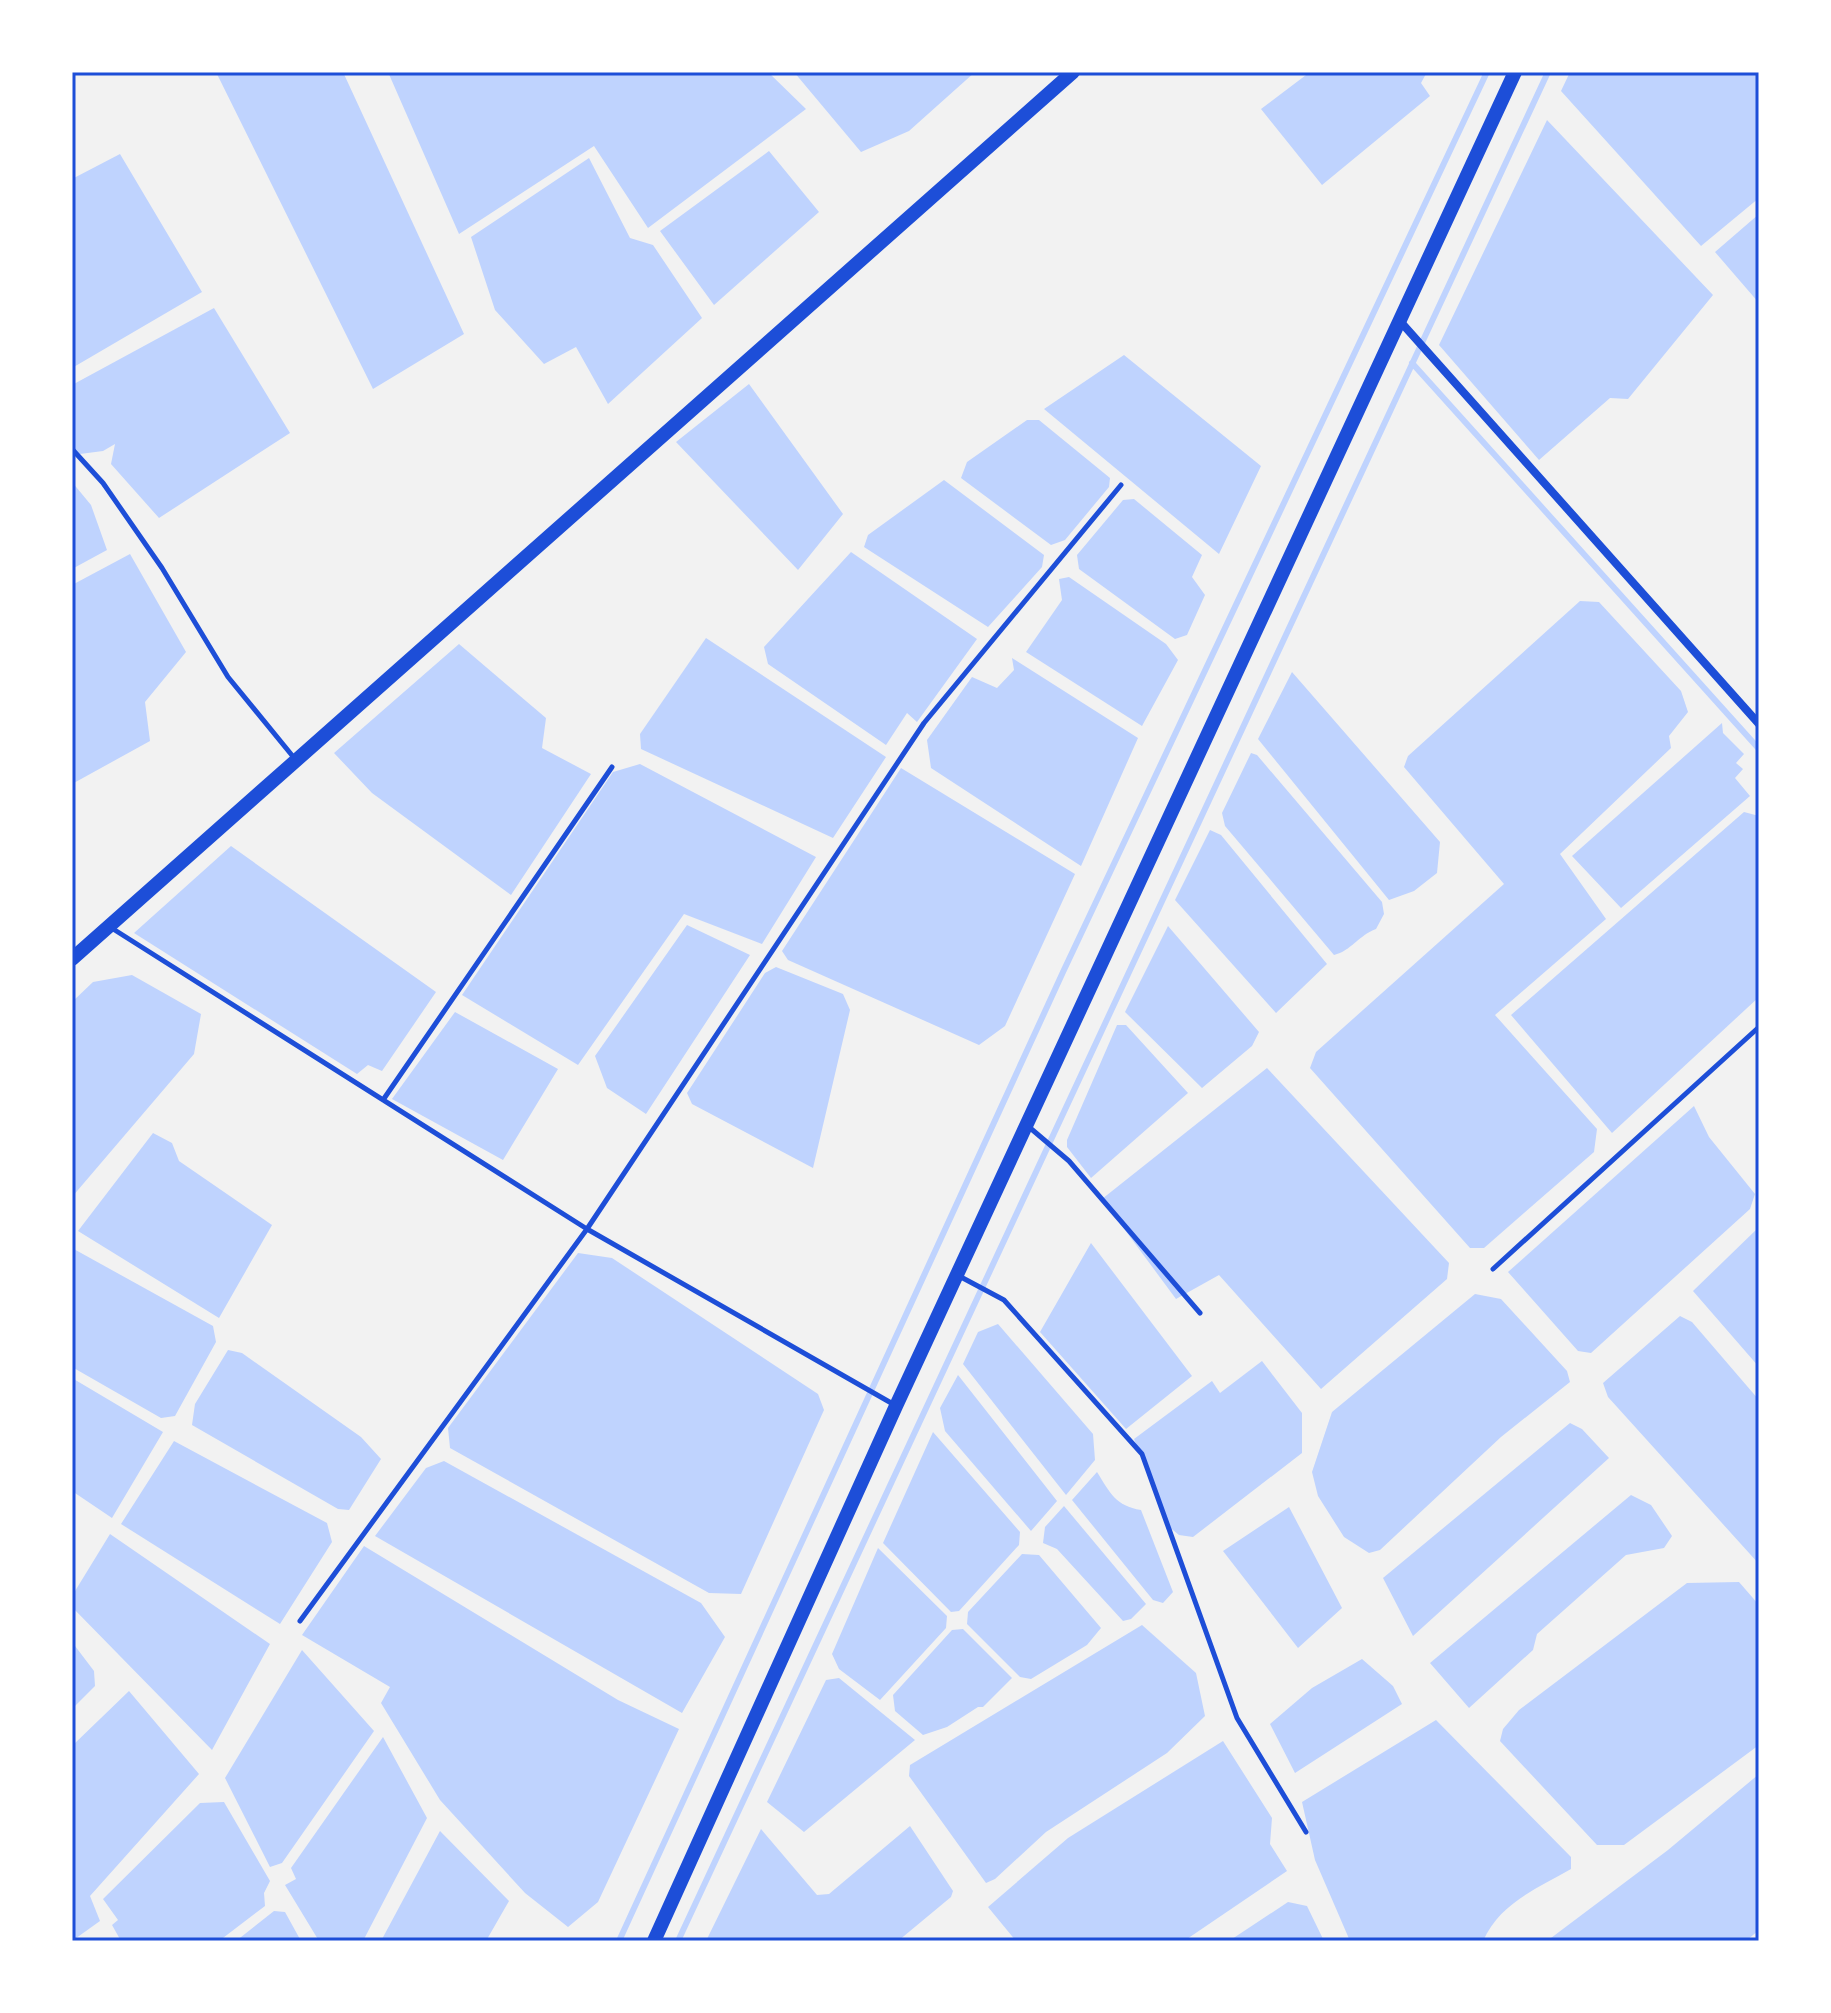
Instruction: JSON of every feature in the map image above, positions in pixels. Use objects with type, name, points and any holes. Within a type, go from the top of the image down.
[{"type":"main road","points":[[72,959],[1073,72]]},
{"type":"main road","points":[[654,1941],[896,1406],[1515,72]]},
{"type":"street","points":[[1399,320],[1759,724]]},
{"type":"lane","points":[[72,449],[103,483],[162,568],[228,677],[296,760]]},
{"type":"lane","points":[[300,1621],[587,1229],[924,723],[1121,485]]},
{"type":"lane","points":[[383,1100],[612,767]]},
{"type":"lane","points":[[109,926],[587,1229],[896,1406]]},
{"type":"lane","points":[[1493,1269],[1759,1027]]},
{"type":"lane","points":[[1028,1127],[1069,1161],[1200,1313]]},
{"type":"lane","points":[[958,1275],[1004,1300],[1142,1454],[1237,1718],[1306,1832]]},
{"type":"water","points":[[216,72],[343,72],[464,334],[373,389]]},
{"type":"water","points":[[388,72],[768,72],[806,109],[648,228],[594,146],[459,234]]},
{"type":"water","points":[[794,72],[975,72],[909,131],[861,152]]},
{"type":"water","points":[[1310,72],[1427,72],[1421,83],[1430,96],[1322,185],[1261,109]]},
{"type":"water","points":[[1570,72],[1759,72],[1759,198],[1701,246],[1561,91]]},
{"type":"water","points":[[1547,120],[1713,295],[1628,399],[1610,398],[1539,460],[1439,345]]},
{"type":"water","points":[[769,151],[819,212],[714,305],[660,231]]},
{"type":"water","points":[[120,154],[202,292],[72,368],[72,179]]},
{"type":"water","points":[[589,158],[630,238],[653,245],[702,318],[608,404],[576,347],[544,364],[495,310],[471,237]]},
{"type":"water","points":[[1759,214],[1759,303],[1715,252]]},
{"type":"water","points":[[214,308],[290,433],[159,518],[111,464],[115,444],[103,451],[80,454],[72,446],[72,385]]},
{"type":"water","points":[[1124,355],[1261,466],[1219,554],[1044,409]]},
{"type":"water","points":[[749,384],[843,514],[798,570],[676,442]]},
{"type":"water","points":[[1027,420],[1039,420],[1110,478],[1109,487],[1065,540],[1051,545],[961,478],[967,462]]},
{"type":"water","points":[[944,480],[1044,555],[1042,567],[988,627],[864,547],[868,535]]},
{"type":"water","points":[[72,482],[91,505],[107,550],[72,569]]},
{"type":"water","points":[[1134,499],[1202,555],[1192,577],[1205,595],[1187,635],[1175,639],[1079,569],[1077,555],[1123,500]]},
{"type":"water","points":[[851,552],[977,639],[917,722],[907,713],[886,745],[768,664],[764,647]]},
{"type":"water","points":[[130,554],[186,652],[145,702],[150,741],[72,784],[72,585]]},
{"type":"water","points":[[1069,577],[1166,644],[1178,660],[1142,726],[1026,652],[1062,600],[1059,579]]},
{"type":"water","points":[[1580,601],[1599,602],[1681,691],[1688,712],[1669,736],[1671,748],[1560,854],[1606,919],[1495,1015],[1597,1129],[1594,1152],[1484,1248],[1470,1248],[1310,1068],[1316,1052],[1504,884],[1404,767],[1408,756]]},
{"type":"water","points":[[706,638],[886,757],[833,838],[641,749],[640,734]]},
{"type":"water","points":[[459,644],[546,718],[542,748],[591,774],[511,895],[372,793],[334,753]]},
{"type":"water","points":[[1012,658],[1138,738],[1081,866],[931,768],[927,740],[972,677],[997,688],[1014,670]]},
{"type":"water","points":[[1292,672],[1440,842],[1437,873],[1414,891],[1389,900],[1258,739]]},
{"type":"water","points":[[1722,723],[1723,733],[1744,754],[1736,763],[1743,769],[1735,778],[1750,796],[1621,908],[1572,856]]},
{"type":"water","points":[[1251,753],[1257,755],[1382,902],[1384,914],[1376,929],[1340,953],[1334,955],[1225,826],[1222,813]]},
{"type":"water","points":[[640,764],[816,857],[762,944],[684,914],[578,1065],[462,995],[613,772]]},
{"type":"water","points":[[901,768],[1075,874],[1005,1026],[979,1045],[788,960],[782,951]]},
{"type":"water","points":[[1744,812],[1759,816],[1759,997],[1612,1133],[1511,1015]]},
{"type":"water","points":[[1210,830],[1221,835],[1327,964],[1276,1013],[1175,900]]},
{"type":"water","points":[[231,846],[436,992],[382,1071],[368,1065],[357,1074],[134,933]]},
{"type":"water","points":[[687,925],[750,955],[646,1114],[607,1088],[595,1056]]},
{"type":"water","points":[[1168,926],[1259,1032],[1252,1046],[1202,1088],[1125,1012]]},
{"type":"water","points":[[776,967],[843,994],[850,1010],[813,1168],[692,1104],[687,1093],[765,973]]},
{"type":"water","points":[[132,975],[201,1014],[194,1054],[72,1197],[72,1002],[93,982]]},
{"type":"water","points":[[455,1012],[558,1069],[503,1160],[392,1099]]},
{"type":"water","points":[[1117,1025],[1126,1025],[1188,1093],[1091,1178],[1067,1147],[1067,1140]]},
{"type":"water","points":[[1267,1068],[1449,1263],[1447,1279],[1321,1389],[1219,1275],[1176,1299],[1102,1199]]},
{"type":"water","points":[[1694,1106],[1709,1137],[1755,1194],[1750,1209],[1591,1353],[1578,1351],[1508,1272]]},
{"type":"water","points":[[153,1133],[172,1143],[179,1161],[272,1225],[219,1318],[78,1231]]},
{"type":"water","points":[[1759,1227],[1759,1367],[1693,1291]]},
{"type":"water","points":[[1091,1243],[1192,1376],[1126,1429],[1040,1332]]},
{"type":"water","points":[[72,1248],[213,1326],[216,1342],[175,1416],[161,1418],[72,1367]]},
{"type":"water","points":[[578,1253],[612,1258],[818,1394],[824,1410],[741,1594],[709,1593],[450,1448],[448,1428]]},
{"type":"water","points":[[1475,1294],[1501,1299],[1567,1371],[1570,1382],[1501,1437],[1380,1550],[1369,1553],[1344,1537],[1318,1496],[1312,1472],[1332,1412]]},
{"type":"water","points":[[1680,1316],[1692,1322],[1759,1400],[1759,1564],[1608,1397],[1603,1383]]},
{"type":"water","points":[[998,1324],[1093,1434],[1095,1460],[1066,1495],[963,1364],[978,1332]]},
{"type":"water","points":[[228,1350],[242,1353],[361,1437],[381,1459],[349,1510],[338,1509],[192,1425],[195,1404]]},
{"type":"water","points":[[1262,1361],[1302,1413],[1302,1453],[1193,1537],[1179,1535],[1168,1526],[1134,1439],[1212,1381],[1220,1393]]},
{"type":"water","points":[[958,1375],[1057,1501],[1031,1531],[945,1431],[940,1408]]},
{"type":"water","points":[[72,1378],[163,1432],[112,1518],[72,1491]]},
{"type":"water","points":[[1570,1423],[1582,1429],[1609,1458],[1413,1636],[1383,1578]]},
{"type":"water","points":[[933,1432],[1020,1532],[1019,1545],[959,1611],[951,1612],[883,1543]]},
{"type":"water","points":[[174,1441],[327,1523],[332,1542],[280,1624],[121,1524]]},
{"type":"water","points":[[444,1461],[701,1603],[725,1637],[682,1713],[375,1536],[426,1468]]},
{"type":"water","points":[[1097,1472],[1120,1502],[1141,1510],[1173,1592],[1163,1603],[1153,1600],[1072,1500]]},
{"type":"water","points":[[1631,1495],[1651,1505],[1672,1536],[1664,1548],[1626,1555],[1537,1634],[1533,1650],[1469,1708],[1430,1663]]},
{"type":"water","points":[[1064,1506],[1146,1604],[1131,1619],[1123,1621],[1057,1549],[1043,1543],[1045,1527]]},
{"type":"water","points":[[1289,1507],[1342,1608],[1298,1648],[1223,1551]]},
{"type":"water","points":[[110,1534],[270,1644],[212,1750],[72,1607],[72,1596]]},
{"type":"water","points":[[364,1546],[618,1700],[679,1729],[598,1902],[568,1927],[525,1893],[440,1800],[381,1703],[390,1687],[302,1635]]},
{"type":"water","points":[[878,1548],[947,1616],[946,1628],[880,1700],[839,1669],[832,1654]]},
{"type":"water","points":[[1022,1554],[1039,1555],[1101,1628],[1087,1645],[1031,1679],[1020,1677],[967,1624],[968,1612]]},
{"type":"water","points":[[1739,1582],[1759,1605],[1759,1745],[1624,1845],[1597,1845],[1500,1741],[1503,1729],[1519,1710],[1687,1583]]},
{"type":"water","points":[[1142,1625],[1196,1673],[1205,1716],[1167,1753],[1046,1832],[995,1879],[986,1883],[909,1776],[910,1765]]},
{"type":"water","points":[[963,1629],[1012,1678],[983,1707],[978,1707],[947,1727],[923,1735],[895,1711],[893,1695],[952,1630]]},
{"type":"water","points":[[72,1642],[94,1671],[95,1686],[72,1709]]},
{"type":"water","points":[[302,1650],[374,1731],[282,1863],[270,1867],[225,1778]]},
{"type":"water","points":[[1362,1659],[1393,1686],[1402,1704],[1295,1773],[1270,1724],[1312,1688]]},
{"type":"water","points":[[839,1678],[915,1740],[804,1832],[767,1802],[826,1680]]},
{"type":"water","points":[[129,1691],[199,1774],[90,1896],[100,1921],[72,1941],[72,1746]]},
{"type":"water","points":[[1436,1720],[1571,1857],[1571,1869],[1509,1907],[1483,1941],[1350,1941],[1315,1860],[1302,1802]]},
{"type":"water","points":[[383,1737],[427,1818],[363,1941],[319,1941],[285,1885],[296,1879],[291,1868]]},
{"type":"water","points":[[1223,1741],[1272,1818],[1270,1844],[1287,1871],[1184,1941],[1016,1941],[988,1907],[1068,1838]]},
{"type":"water","points":[[1759,1774],[1759,1930],[1746,1941],[1547,1941],[1668,1850]]},
{"type":"water","points":[[224,1802],[270,1881],[264,1893],[265,1906],[219,1941],[121,1941],[112,1925],[118,1920],[103,1899],[200,1803]]},
{"type":"water","points":[[910,1826],[953,1891],[951,1897],[898,1941],[706,1941],[761,1829],[817,1895],[829,1894]]},
{"type":"water","points":[[440,1831],[509,1901],[486,1941],[381,1941]]},
{"type":"water","points":[[1288,1902],[1307,1906],[1324,1941],[1229,1941]]},
{"type":"water","points":[[274,1911],[285,1912],[301,1941],[236,1941]]},
{"type":"waterway","points":[[619,1941],[1063,972],[1487,72]]},
{"type":"waterway","points":[[678,1941],[1548,72]]},
{"type":"waterway","points":[[1412,363],[1759,749]]}]
